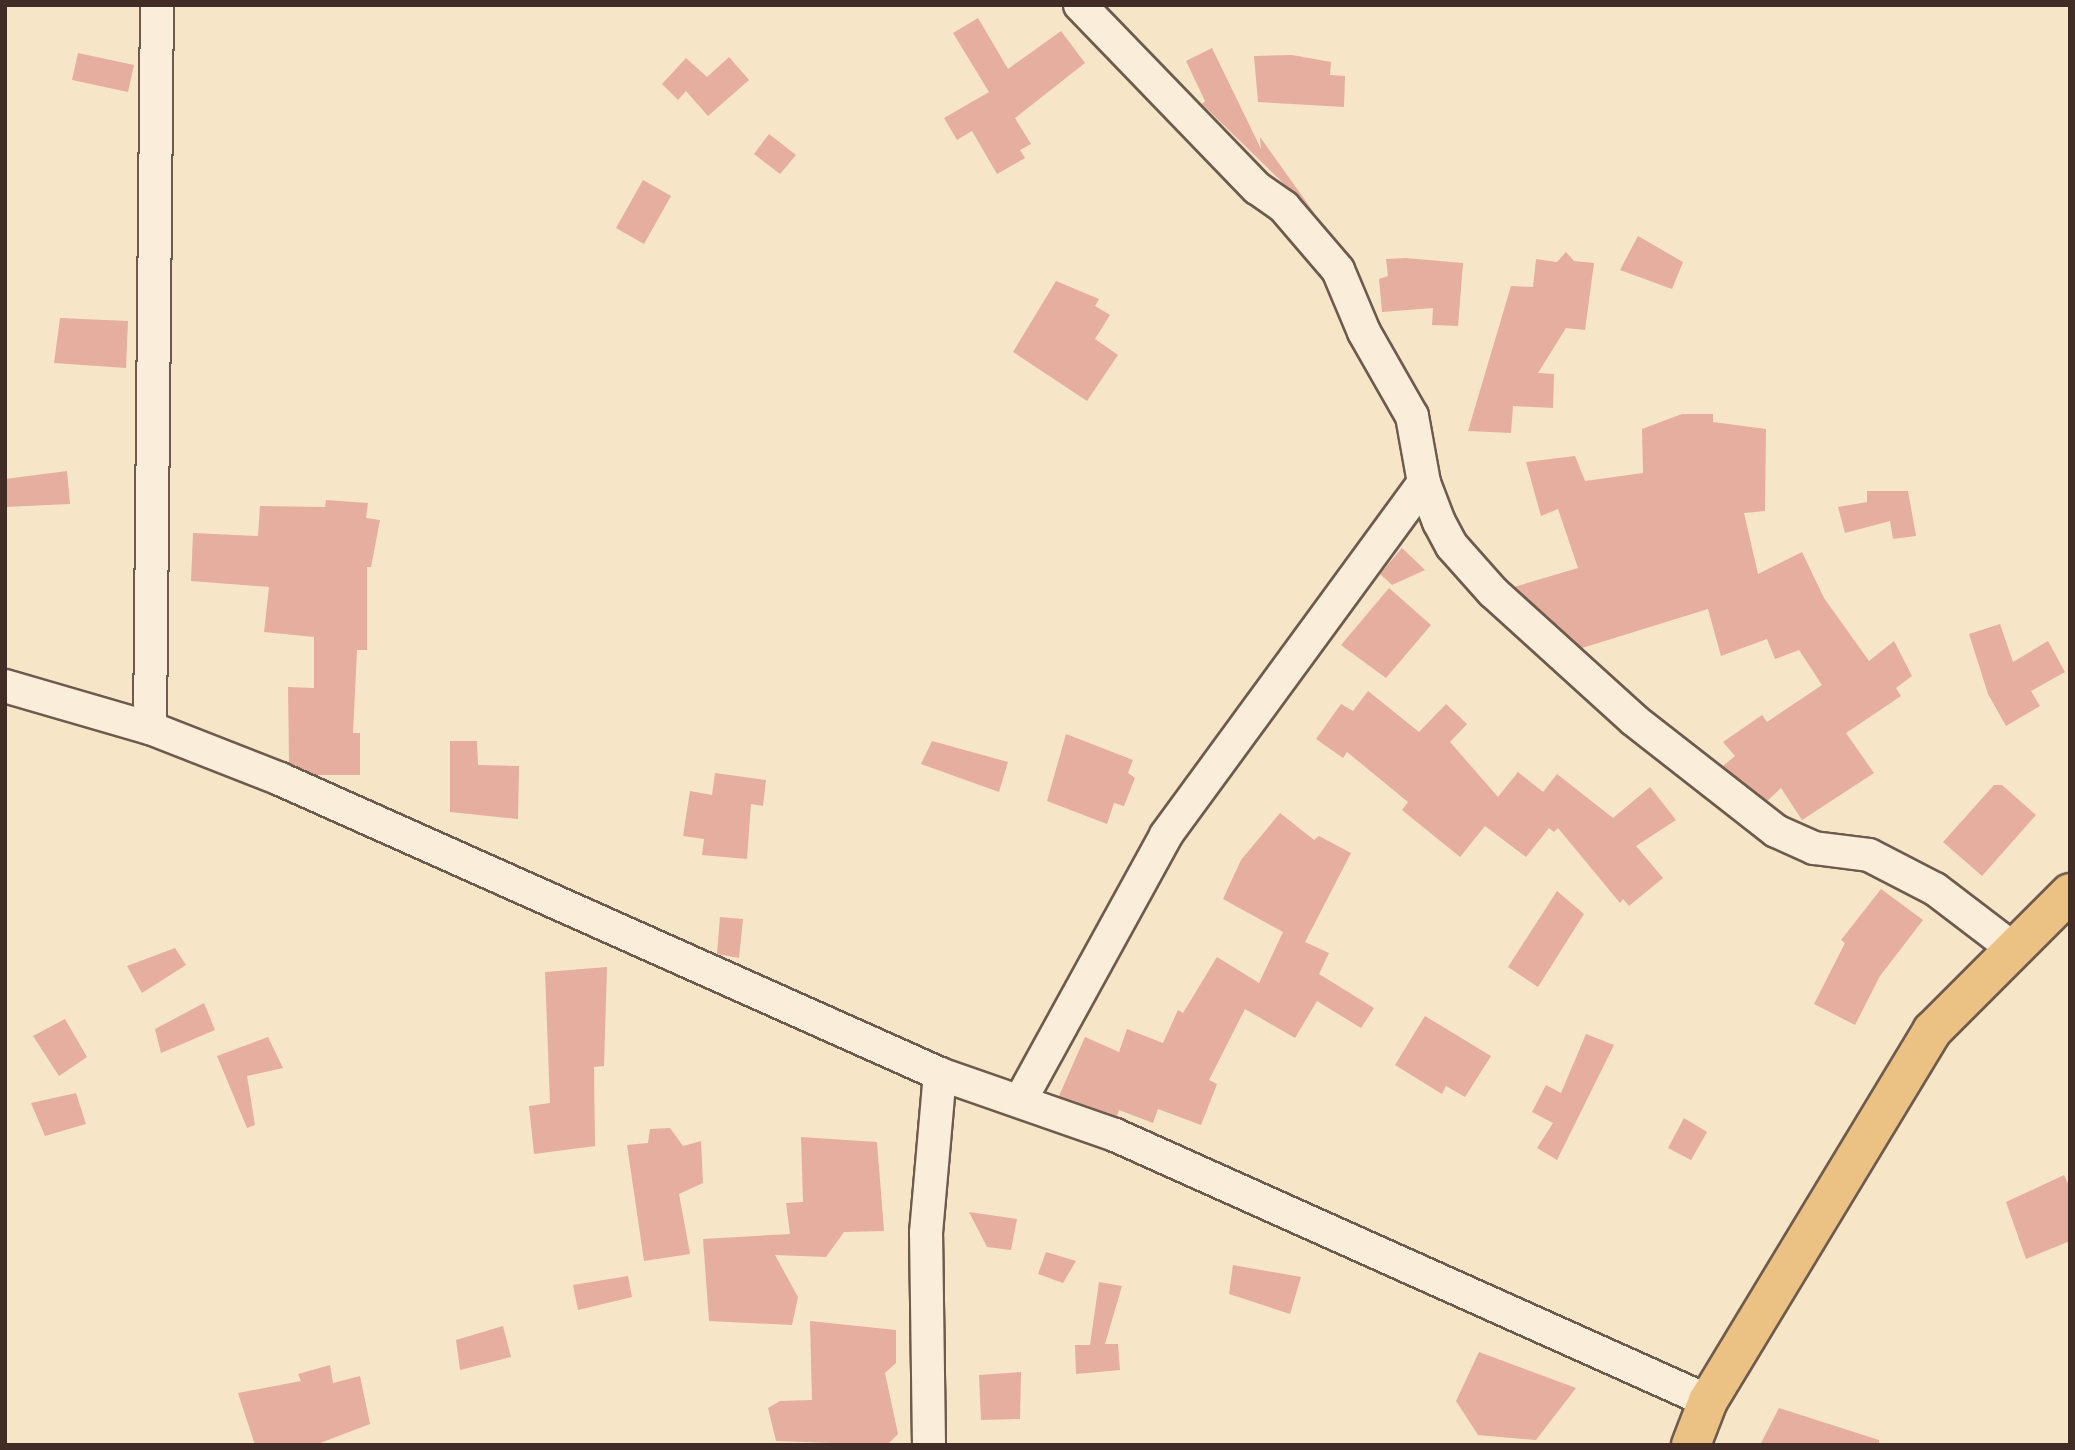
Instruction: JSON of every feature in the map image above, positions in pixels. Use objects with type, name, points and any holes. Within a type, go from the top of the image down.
[{"type":"main road","points":[[1691,1445],[1708,1401],[1932,1031],[2011,947],[2068,899]]},
{"type":"street","points":[[150,728],[157,5]]},
{"type":"street","points":[[1080,5],[1257,188],[1284,207],[1338,270],[1364,332],[1412,416],[1424,483],[1452,547],[1493,592],[1634,720],[1776,831],[1814,848],[1869,855],[1935,889],[2011,947]]},
{"type":"street","points":[[1020,1101],[1166,835],[1424,483]]},
{"type":"street","points":[[5,686],[25,687],[150,728],[280,779],[940,1074],[1115,1135],[1708,1401]]},
{"type":"street","points":[[929,1445],[926,1233],[940,1074]]},
{"type":"building","points":[[978,18],[1008,69],[1061,31],[1085,63],[1015,118],[1031,144],[1020,150],[1025,158],[997,174],[972,131],[957,140],[944,118],[989,92],[953,33]]},
{"type":"building","points":[[1212,48],[1261,149],[1260,137],[1315,214],[1202,104],[1205,101],[1186,61]]},
{"type":"building","points":[[78,53],[134,65],[128,92],[72,80]]},
{"type":"building","points":[[1292,55],[1331,62],[1330,75],[1345,76],[1344,107],[1258,102],[1254,56]]},
{"type":"building","points":[[729,57],[749,80],[708,116],[686,91],[678,100],[662,84],[686,58],[707,77]]},
{"type":"building","points":[[769,134],[796,155],[780,174],[754,154]]},
{"type":"building","points":[[643,180],[671,196],[644,244],[616,228]]},
{"type":"building","points":[[1638,236],[1683,262],[1672,289],[1620,270]]},
{"type":"building","points":[[1566,252],[1574,261],[1594,263],[1585,330],[1566,328],[1538,373],[1554,374],[1553,408],[1513,406],[1511,433],[1468,431],[1511,286],[1533,287],[1536,259],[1557,262]]},
{"type":"building","points":[[1386,259],[1463,263],[1458,326],[1432,325],[1433,308],[1382,312],[1379,279],[1388,276]]},
{"type":"building","points":[[1056,281],[1099,299],[1095,306],[1110,315],[1095,339],[1118,355],[1087,401],[1013,352]]},
{"type":"building","points":[[60,318],[128,321],[126,368],[54,363]]},
{"type":"building","points":[[1682,414],[1713,414],[1713,422],[1766,429],[1765,511],[1744,513],[1758,574],[1802,552],[1824,598],[1869,661],[1894,641],[1912,676],[1896,688],[1901,696],[1846,733],[1874,773],[1802,820],[1781,788],[1767,801],[1723,766],[1735,756],[1723,742],[1762,715],[1767,722],[1822,685],[1799,650],[1775,659],[1767,639],[1721,656],[1708,609],[1582,648],[1514,587],[1578,568],[1558,509],[1541,516],[1526,462],[1575,456],[1585,481],[1643,473],[1642,429]]},
{"type":"building","points":[[67,471],[70,504],[5,507],[5,479]]},
{"type":"building","points":[[1867,491],[1908,491],[1916,536],[1893,539],[1890,521],[1845,533],[1838,507],[1867,502]]},
{"type":"building","points":[[326,500],[368,503],[366,518],[380,520],[371,567],[367,567],[367,650],[357,650],[353,733],[360,733],[360,775],[316,775],[289,763],[288,687],[314,688],[314,637],[264,632],[269,587],[191,581],[193,533],[258,536],[260,506],[325,507]]},
{"type":"building","points":[[1402,548],[1425,570],[1392,585],[1380,574]]},
{"type":"building","points":[[1389,588],[1431,625],[1386,678],[1341,645]]},
{"type":"building","points":[[2000,624],[2013,662],[2048,641],[2065,672],[2031,691],[2040,706],[2006,726],[1988,694],[1969,634]]},
{"type":"building","points":[[1368,691],[1419,732],[1446,704],[1467,724],[1450,742],[1498,797],[1518,772],[1543,792],[1557,774],[1613,818],[1650,787],[1676,820],[1636,846],[1663,878],[1629,906],[1623,899],[1620,903],[1558,828],[1554,832],[1549,828],[1526,857],[1485,826],[1460,857],[1402,810],[1408,802],[1347,752],[1343,758],[1316,739],[1341,704],[1353,711]]},
{"type":"building","points":[[1066,734],[1133,760],[1128,773],[1135,778],[1124,806],[1114,803],[1107,824],[1047,801]]},
{"type":"building","points":[[450,741],[477,741],[478,765],[519,766],[518,819],[450,812]]},
{"type":"building","points":[[932,741],[1008,762],[999,792],[921,764]]},
{"type":"building","points":[[715,773],[766,780],[763,806],[751,804],[747,859],[702,855],[704,839],[683,836],[690,791],[712,795]]},
{"type":"building","points":[[1994,785],[2002,785],[2036,815],[1982,876],[1943,842]]},
{"type":"building","points":[[1280,813],[1314,840],[1319,836],[1351,853],[1305,942],[1329,953],[1319,974],[1374,1008],[1361,1028],[1317,1001],[1295,1038],[1245,1009],[1209,1080],[1217,1084],[1201,1125],[1158,1109],[1153,1123],[1119,1110],[1117,1116],[1059,1096],[1085,1037],[1119,1052],[1127,1029],[1163,1043],[1178,1010],[1183,1013],[1217,957],[1259,983],[1283,932],[1223,899],[1241,860]]},
{"type":"building","points":[[1881,889],[1923,920],[1880,976],[1855,1025],[1814,1004],[1845,943],[1841,940]]},
{"type":"building","points":[[1557,891],[1584,914],[1538,987],[1508,967]]},
{"type":"building","points":[[720,917],[743,919],[739,958],[717,954]]},
{"type":"building","points":[[175,948],[186,965],[142,993],[127,966]]},
{"type":"building","points":[[607,967],[604,1066],[594,1067],[595,1146],[534,1154],[529,1106],[550,1103],[545,972]]},
{"type":"building","points":[[204,1003],[215,1030],[161,1053],[155,1029]]},
{"type":"building","points":[[1425,1016],[1491,1056],[1465,1097],[1446,1086],[1442,1094],[1395,1065]]},
{"type":"building","points":[[65,1019],[87,1057],[59,1076],[33,1036]]},
{"type":"building","points":[[1586,1034],[1614,1045],[1557,1160],[1537,1148],[1553,1123],[1532,1112],[1546,1085],[1561,1093]]},
{"type":"building","points":[[268,1037],[283,1068],[247,1076],[255,1125],[247,1128],[217,1056]]},
{"type":"building","points":[[76,1093],[86,1124],[45,1136],[31,1103]]},
{"type":"building","points":[[1684,1118],[1707,1132],[1691,1160],[1668,1148]]},
{"type":"building","points":[[670,1128],[683,1146],[701,1141],[703,1183],[679,1194],[690,1254],[644,1261],[627,1145],[648,1143],[650,1129]]},
{"type":"building","points":[[801,1137],[877,1142],[884,1231],[844,1232],[826,1257],[775,1255],[798,1297],[792,1325],[709,1321],[703,1239],[790,1234],[786,1203],[803,1202]]},
{"type":"building","points":[[2064,1175],[2070,1188],[2070,1241],[2026,1259],[2006,1202]]},
{"type":"building","points":[[969,1212],[1017,1219],[1011,1250],[987,1247]]},
{"type":"building","points":[[1046,1252],[1076,1261],[1063,1283],[1038,1274]]},
{"type":"building","points":[[1233,1265],[1301,1277],[1290,1314],[1229,1294]]},
{"type":"building","points":[[628,1276],[632,1297],[578,1310],[573,1285]]},
{"type":"building","points":[[1099,1282],[1122,1286],[1105,1344],[1118,1344],[1120,1370],[1076,1374],[1075,1345],[1090,1345]]},
{"type":"building","points":[[810,1321],[896,1330],[896,1363],[885,1373],[898,1434],[887,1445],[776,1441],[768,1408],[780,1401],[812,1400]]},
{"type":"building","points":[[503,1326],[511,1357],[460,1370],[456,1340]]},
{"type":"building","points":[[1479,1352],[1576,1388],[1536,1440],[1478,1435],[1456,1401]]},
{"type":"building","points":[[330,1365],[333,1383],[360,1376],[370,1424],[315,1445],[255,1445],[238,1393],[301,1381],[298,1374]]},
{"type":"building","points":[[1021,1372],[1020,1419],[981,1420],[979,1375]]},
{"type":"building","points":[[1779,1408],[1879,1440],[1879,1445],[1760,1445]]}]
